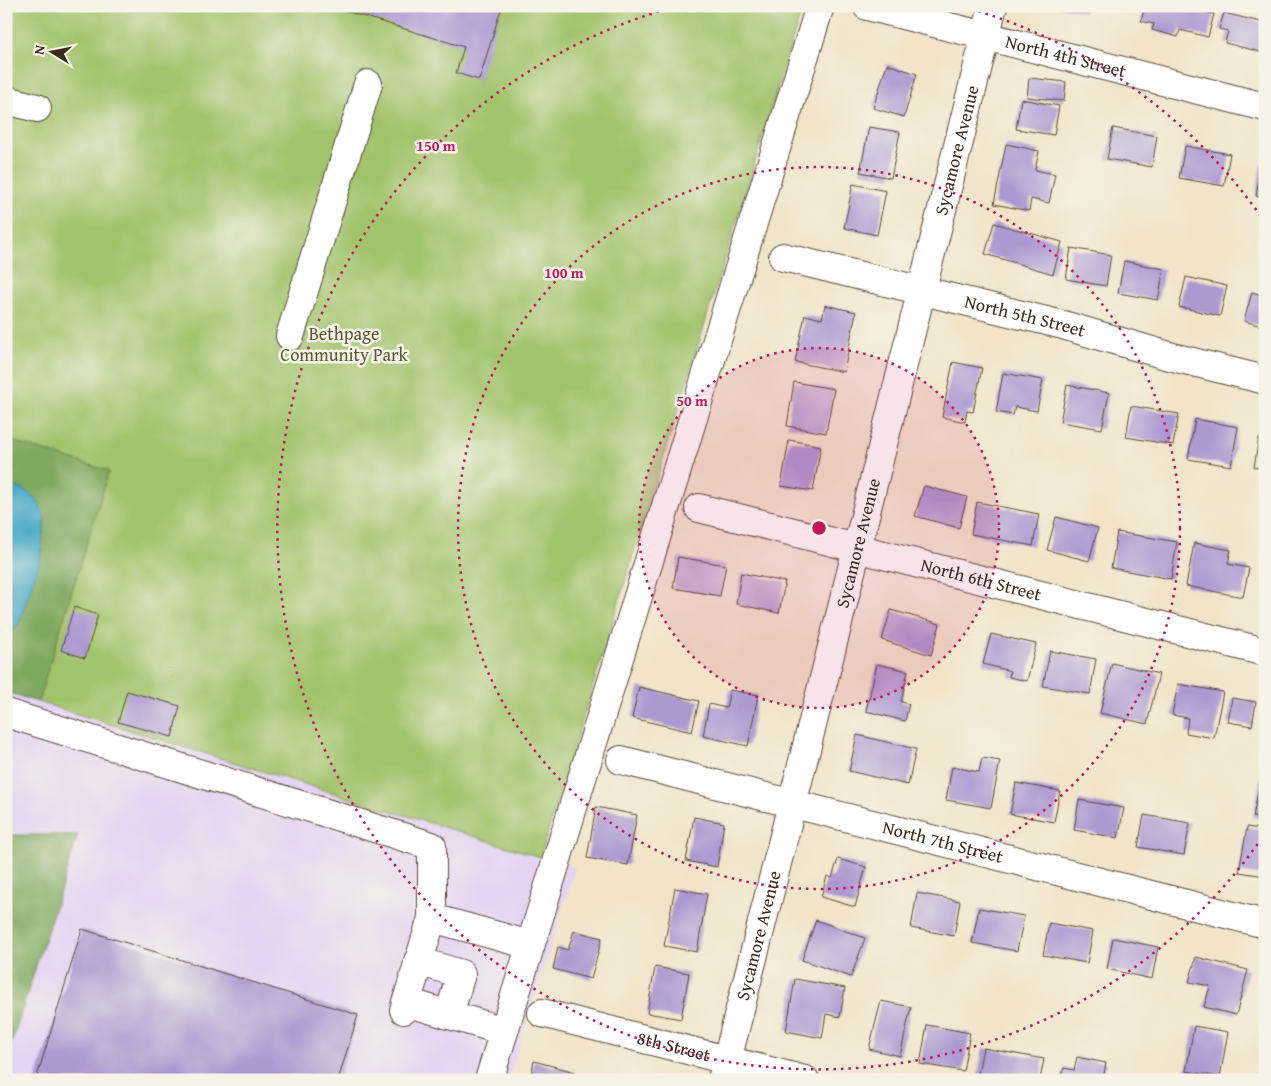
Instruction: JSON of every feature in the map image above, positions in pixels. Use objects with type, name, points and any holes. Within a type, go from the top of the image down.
[{"type":"street","points":[[489,1080],[820,6]]},
{"type":"street","name":"North 4th Street","points":[[867,6],[1265,107]]},
{"type":"street","name":"Sycamore Avenue","points":[[725,1070],[993,6]]},
{"type":"street","points":[[290,336],[368,84]]},
{"type":"street","points":[[6,100],[37,108]]},
{"type":"street","name":"North 5th Street","points":[[783,257],[1063,325],[1169,356],[1265,380]]},
{"type":"street","name":"North 6th Street","points":[[698,508],[1265,652]]},
{"type":"street","points":[[6,714],[432,846],[432,918],[405,1006],[449,1015],[504,1031]]},
{"type":"street","name":"North 7th Street","points":[[622,760],[1265,924]]},
{"type":"street","points":[[432,918],[530,945]]},
{"type":"street","points":[[418,961],[461,974],[449,1015]]},
{"type":"street","name":"8th Street","points":[[542,1013],[725,1070],[805,1080]]},
{"type":"shaded area","points":[[6,692],[575,868],[508,1080],[6,1080]]},
{"type":"green space","name":"Bethpage Community Park","points":[[6,6],[803,6],[540,857],[6,692]]},
{"type":"green space","points":[[6,439],[109,471],[38,702],[6,692],[6,635],[19,624],[23,489],[6,485]]},
{"type":"green space","points":[[6,835],[78,835],[6,1060]]},
{"type":"water","points":[[6,485],[23,489],[38,500],[45,519],[40,561],[19,624],[6,635]]},
{"type":"building","points":[[347,6],[502,6],[479,80],[456,73],[464,47],[346,11]]},
{"type":"building","points":[[1060,6],[1086,6],[1085,12]]},
{"type":"building","points":[[1145,6],[1195,6],[1194,10],[1214,14],[1208,37],[1180,30],[1178,37],[1152,30],[1154,24],[1141,21]]},
{"type":"building","points":[[1224,13],[1265,23],[1265,53],[1225,43],[1228,31],[1219,29]]},
{"type":"building","points":[[887,64],[917,74],[904,117],[873,108]]},
{"type":"building","points":[[1029,78],[1066,82],[1064,101],[1027,97]]},
{"type":"building","points":[[1021,99],[1059,106],[1054,135],[1016,129]]},
{"type":"building","points":[[869,127],[900,132],[891,178],[860,172]]},
{"type":"building","points":[[1113,128],[1157,136],[1152,167],[1107,159]]},
{"type":"building","points":[[1006,144],[1039,151],[1035,170],[1055,174],[1049,203],[1031,199],[1029,211],[994,204]]},
{"type":"building","points":[[1185,146],[1230,154],[1224,186],[1179,178]]},
{"type":"building","points":[[1261,165],[1265,166],[1265,198],[1256,196]]},
{"type":"building","points":[[853,184],[886,191],[877,235],[844,228]]},
{"type":"building","points":[[994,223],[1062,242],[1053,274],[985,254]]},
{"type":"building","points":[[1071,248],[1111,255],[1106,286],[1066,279]]},
{"type":"building","points":[[1124,261],[1164,269],[1158,300],[1118,293]]},
{"type":"building","points":[[1186,277],[1227,286],[1220,316],[1179,307]]},
{"type":"building","points":[[1252,292],[1265,296],[1265,327],[1244,321]]},
{"type":"building","points":[[825,305],[856,312],[844,372],[795,362],[805,315],[822,319]]},
{"type":"building","points":[[953,362],[982,368],[973,412],[967,411],[965,422],[942,417]]},
{"type":"building","points":[[1003,373],[1043,380],[1037,411],[1015,407],[1013,415],[996,412]]},
{"type":"building","points":[[794,382],[834,389],[826,433],[787,426]]},
{"type":"building","points":[[1067,385],[1109,393],[1102,429],[1060,422]]},
{"type":"building","points":[[1131,406],[1179,414],[1173,445],[1126,437]]},
{"type":"building","points":[[1195,419],[1238,427],[1231,466],[1188,459]]},
{"type":"building","points":[[1259,438],[1265,439],[1265,469],[1254,467]]},
{"type":"building","points":[[789,440],[821,446],[813,491],[781,486]]},
{"type":"building","points":[[924,486],[967,497],[959,528],[915,516]]},
{"type":"building","points":[[977,502],[1039,514],[1033,546],[971,534]]},
{"type":"building","points":[[1056,517],[1098,528],[1089,561],[1047,550]]},
{"type":"building","points":[[1117,532],[1177,542],[1171,579],[1111,568]]},
{"type":"building","points":[[1194,543],[1231,550],[1228,564],[1249,568],[1243,597],[1186,586]]},
{"type":"building","points":[[678,557],[726,565],[720,596],[673,588]]},
{"type":"building","points":[[741,573],[785,582],[779,613],[736,604]]},
{"type":"building","points":[[74,607],[98,615],[85,658],[61,650]]},
{"type":"building","points":[[891,610],[940,624],[931,655],[882,640]]},
{"type":"building","points":[[991,634],[1036,644],[1027,681],[1009,677],[1010,671],[983,664]]},
{"type":"building","points":[[1050,651],[1096,659],[1090,694],[1043,686]]},
{"type":"building","points":[[1112,663],[1159,674],[1147,724],[1100,713]]},
{"type":"building","points":[[877,664],[908,671],[901,702],[909,704],[905,721],[866,711]]},
{"type":"building","points":[[1178,684],[1223,692],[1214,738],[1186,733],[1188,718],[1172,715]]},
{"type":"building","points":[[639,687],[699,701],[692,732],[632,718]]},
{"type":"building","points":[[730,690],[758,695],[748,746],[703,736],[709,704],[726,708]]},
{"type":"building","points":[[127,691],[180,706],[172,737],[118,722]]},
{"type":"building","points":[[1232,698],[1256,702],[1252,726],[1228,722]]},
{"type":"building","points":[[857,735],[916,749],[908,785],[849,771]]},
{"type":"building","points":[[982,758],[1000,761],[991,808],[946,800],[952,767],[979,772]]},
{"type":"building","points":[[1262,771],[1265,772],[1265,820],[1253,817]]},
{"type":"building","points":[[1016,783],[1060,791],[1054,822],[1010,814]]},
{"type":"building","points":[[1079,800],[1124,808],[1118,838],[1074,830]]},
{"type":"building","points":[[596,807],[637,815],[628,865],[587,858]]},
{"type":"building","points":[[1144,815],[1190,823],[1184,855],[1138,847]]},
{"type":"building","points":[[694,817],[724,823],[717,867],[686,861]]},
{"type":"building","points":[[1247,827],[1265,830],[1265,876],[1239,872]]},
{"type":"building","points":[[838,859],[866,867],[855,907],[821,897],[827,876],[832,878]]},
{"type":"building","points":[[675,888],[707,894],[697,952],[664,946]]},
{"type":"building","points":[[917,893],[960,901],[954,936],[911,928]]},
{"type":"building","points":[[979,908],[1024,916],[1017,951],[972,943]]},
{"type":"building","points":[[816,920],[865,938],[851,977],[802,960]]},
{"type":"building","points":[[1049,923],[1093,931],[1087,963],[1043,955]]},
{"type":"building","points":[[82,929],[358,1015],[338,1080],[36,1080]]},
{"type":"building","points":[[574,931],[602,938],[591,979],[553,969],[558,947],[568,950]]},
{"type":"building","points":[[1113,938],[1158,947],[1152,979],[1107,969]]},
{"type":"building","points":[[1196,957],[1248,970],[1236,1015],[1204,1007],[1210,986],[1189,982]]},
{"type":"building","points":[[655,967],[689,973],[681,1019],[647,1013]]},
{"type":"building","points":[[795,979],[845,988],[840,1017],[826,1014],[822,1038],[786,1031]]},
{"type":"building","points":[[881,1001],[911,1007],[900,1056],[869,1049]]},
{"type":"building","points":[[927,1025],[970,1033],[963,1071],[920,1064]]},
{"type":"building","points":[[1194,1026],[1228,1032],[1220,1077],[1186,1071]]},
{"type":"building","points":[[983,1048],[1044,1059],[1040,1080],[977,1079]]},
{"type":"building","points":[[1077,1057],[1106,1063],[1104,1074],[1125,1080],[1061,1080],[1064,1068],[1074,1070]]},
{"type":"building","points":[[534,1061],[575,1072],[573,1080],[530,1080]]}]
